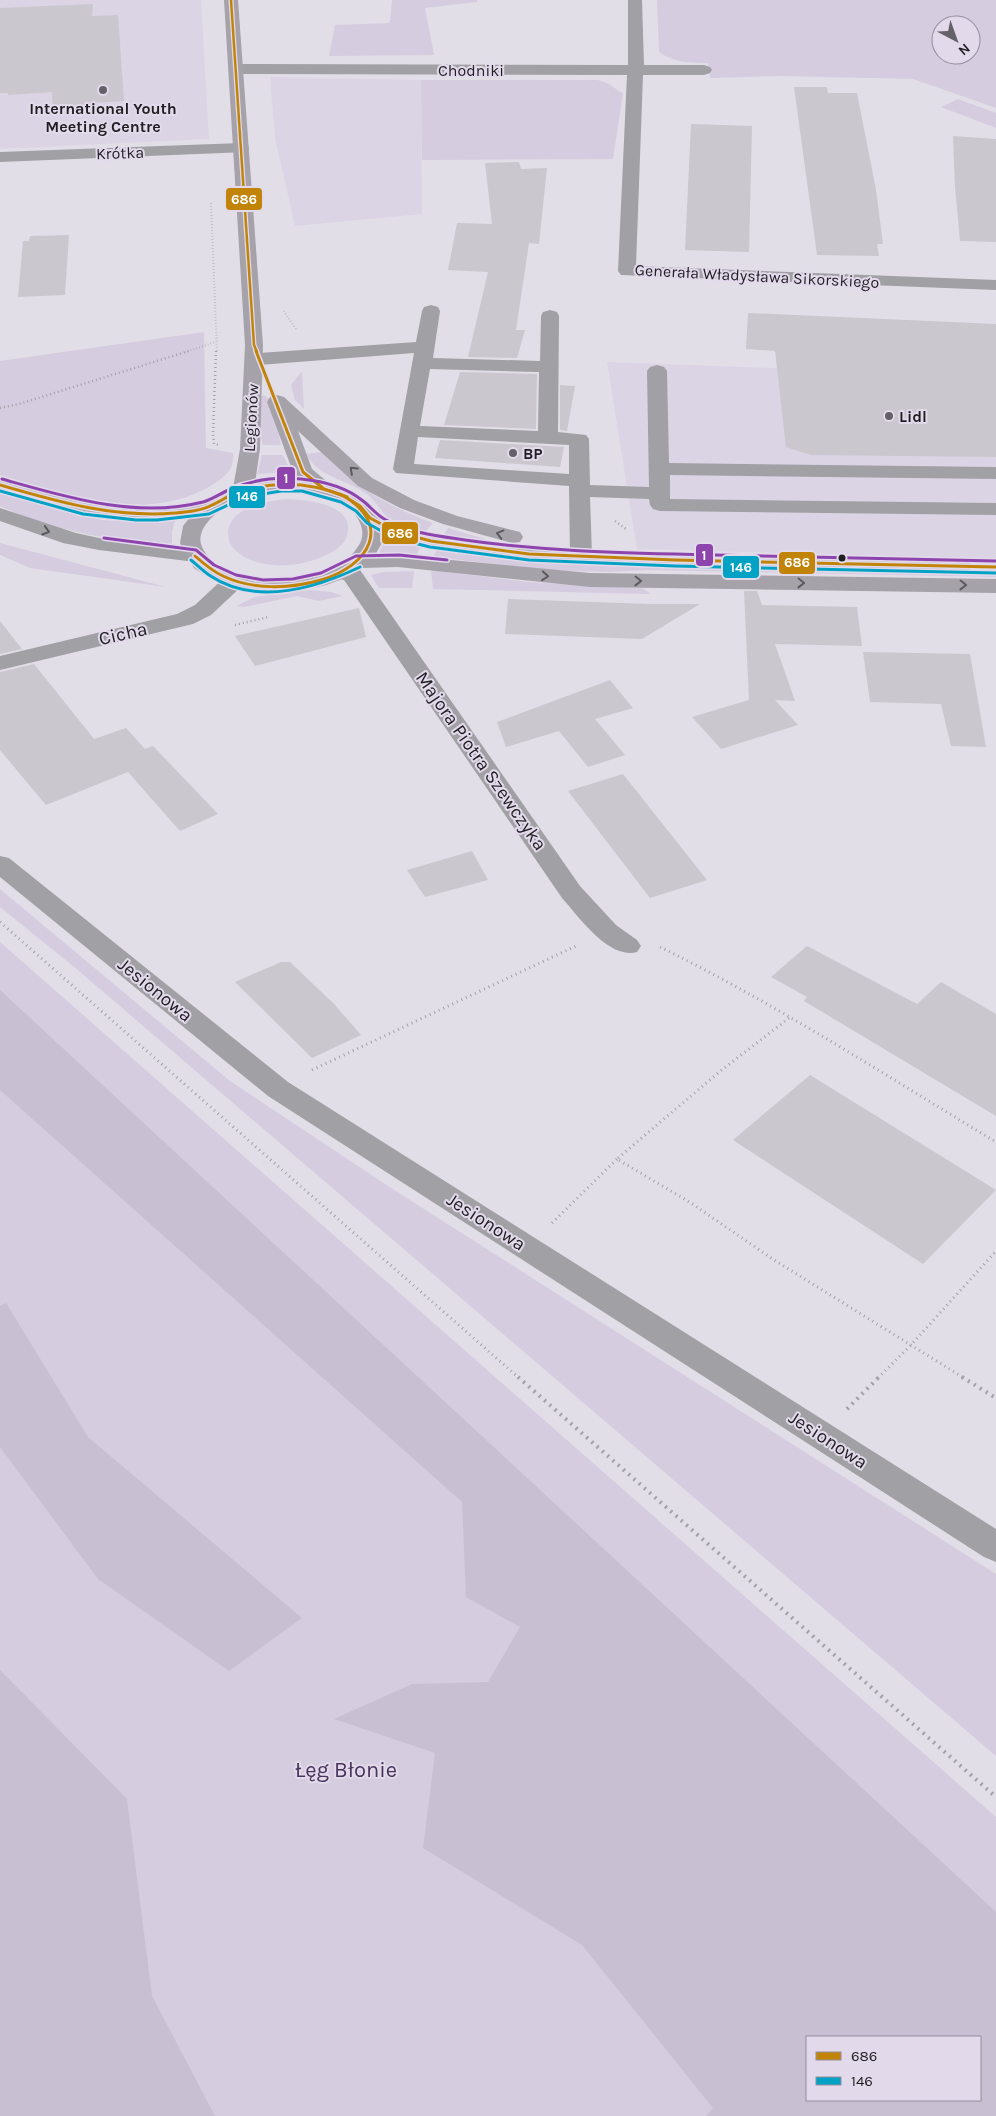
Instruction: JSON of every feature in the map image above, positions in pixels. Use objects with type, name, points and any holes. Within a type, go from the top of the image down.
[{"type":"main road","name":"Legionów","points":[[231,0],[257,352],[250,450],[243,490]]},
{"type":"main road","name":"Legionów","points":[[257,352],[303,472],[324,488]]},
{"type":"main road","points":[[277,401],[365,482],[407,504],[450,520],[581,556]]},
{"type":"main road","points":[[996,567],[530,554],[431,541],[396,532],[370,518],[360,506],[344,496],[324,488],[303,485],[281,485],[243,490],[218,501],[208,508],[193,526],[190,541],[195,556],[210,570],[234,581],[263,586],[294,585],[322,579],[349,567],[398,561],[590,580],[996,586]]},
{"type":"main road","points":[[349,567],[369,548],[373,533],[370,518]]},
{"type":"street","points":[[635,0],[637,56],[635,70]]},
{"type":"street","name":"Chodniki","points":[[237,69],[704,70]]},
{"type":"street","name":"Generała Władysława Sikorskiego","points":[[635,70],[627,271],[996,285]]},
{"type":"street","name":"Krótka","points":[[0,157],[241,148]]},
{"type":"street","points":[[431,312],[403,469],[659,493]]},
{"type":"street","points":[[548,437],[550,316]]},
{"type":"street","points":[[257,352],[424,355],[549,367]]},
{"type":"street","points":[[657,371],[660,505],[996,509]]},
{"type":"street","points":[[409,432],[579,439],[581,556]]},
{"type":"street","points":[[658,469],[996,473]]},
{"type":"street","points":[[0,485],[84,508],[118,514],[157,514],[208,508]]},
{"type":"street","points":[[0,514],[71,538],[99,544],[195,556]]},
{"type":"street","name":"Majora Piotra Szewczyka","points":[[349,567],[352,575],[571,892],[607,931],[628,946]]},
{"type":"street","name":"Cicha","points":[[0,663],[185,619],[203,610],[234,581]]},
{"type":"street","name":"Jesionowa","points":[[0,864],[278,1089],[996,1547]]},
{"type":"path","points":[[210,149],[216,342],[213,434],[214,444],[223,446]]},
{"type":"path","points":[[0,408],[19,404],[216,342]]},
{"type":"path","points":[[0,922],[996,1798]]},
{"type":"path","points":[[305,1074],[607,931]]},
{"type":"path","points":[[653,943],[710,971],[996,1142]]},
{"type":"path","points":[[548,1227],[617,1159],[718,1073],[789,1018]]},
{"type":"path","points":[[617,1159],[691,1203],[774,1260],[996,1398]]},
{"type":"path","points":[[844,1413],[911,1345],[996,1251]]},
{"type":"shaded area","name":"International Youth Meeting Centre","points":[[0,0],[201,0],[209,139],[0,149]]},
{"type":"shaded area","points":[[270,77],[421,80],[422,214],[295,226],[275,138]]},
{"type":"shaded area","points":[[607,362],[996,376],[996,559],[637,549]]},
{"type":"shaded area","points":[[0,990],[996,1912],[996,2116],[706,2116],[713,2108],[582,1945],[423,1848],[435,1753],[334,1719],[412,1684],[488,1682],[520,1627],[466,1597],[462,1502],[0,1090]]},
{"type":"shaded area","points":[[6,1303],[88,1437],[302,1618],[229,1671],[98,1579],[0,1447],[0,1306]]},
{"type":"shaded area","points":[[0,1670],[127,1799],[152,1996],[215,2116],[0,2116]]},
{"type":"green space","points":[[392,0],[477,0],[477,2],[425,8],[434,55],[329,56],[335,25],[390,23]]},
{"type":"green space","points":[[657,0],[996,0],[996,108],[913,79],[780,76],[710,78],[708,63],[688,62],[665,56],[659,52]]},
{"type":"green space","points":[[421,80],[598,80],[607,83],[623,93],[613,159],[422,160]]},
{"type":"green space","points":[[958,99],[996,113],[996,128],[941,107]]},
{"type":"green space","points":[[204,332],[206,448],[233,453],[233,463],[226,475],[204,489],[176,500],[126,505],[75,497],[0,475],[0,361]]},
{"type":"green space","points":[[302,371],[304,409],[295,400],[291,385]]},
{"type":"green space","points":[[264,395],[270,400],[281,445],[262,445],[258,397]]},
{"type":"green space","points":[[322,452],[347,476],[373,495],[401,510],[433,523],[423,534],[396,524],[385,515],[368,495],[325,473],[311,462],[306,454]]},
{"type":"green space","points":[[262,455],[283,455],[291,472],[257,474]]},
{"type":"green space","points":[[0,493],[102,520],[139,522],[172,518],[175,521],[172,532],[172,547],[90,535],[34,521],[0,506]]},
{"type":"green space","points":[[284,499],[324,504],[342,514],[347,522],[348,531],[346,539],[334,551],[304,563],[291,565],[266,564],[242,556],[233,548],[229,540],[228,531],[235,516],[250,507]]},
{"type":"green space","points":[[448,528],[485,539],[486,541],[482,543],[459,539],[453,536],[442,537]]},
{"type":"green space","points":[[387,536],[420,545],[421,547],[416,555],[380,554]]},
{"type":"green space","points":[[0,543],[166,587],[30,568],[0,555]]},
{"type":"green space","points":[[438,548],[512,559],[558,562],[996,572],[996,577],[646,570],[567,571],[435,557]]},
{"type":"green space","points":[[431,570],[528,582],[642,588],[651,594],[433,589]]},
{"type":"green space","points":[[414,571],[412,588],[379,588],[371,575],[383,572]]},
{"type":"green space","points":[[310,590],[331,592],[343,596],[319,601],[297,596],[244,607],[237,606],[254,597]]},
{"type":"green space","points":[[0,889],[230,1081],[388,1186],[996,1574],[996,1756],[73,966],[0,907]]},
{"type":"green space","name":"Łęg Błonie","points":[[0,942],[996,1817],[996,2116],[0,2116]]},
{"type":"building","points":[[93,4],[92,16],[118,15],[124,101],[93,103],[93,111],[53,114],[52,92],[8,95],[8,93],[0,93],[0,8]]},
{"type":"building","points":[[794,87],[827,87],[828,93],[857,93],[876,190],[883,244],[877,244],[879,256],[817,255]]},
{"type":"building","points":[[691,124],[752,126],[749,252],[685,250]]},
{"type":"building","points":[[953,136],[996,139],[996,242],[960,241]]},
{"type":"building","points":[[519,162],[521,169],[547,168],[539,244],[529,243],[516,330],[525,330],[517,358],[468,357],[488,272],[448,270],[457,223],[492,224],[485,163]]},
{"type":"building","points":[[69,235],[65,295],[18,297],[23,241],[29,241],[30,236]]},
{"type":"building","points":[[748,313],[996,324],[996,457],[811,455],[786,447],[775,351],[746,349]]},
{"type":"building","points":[[460,372],[537,374],[536,429],[444,425]]},
{"type":"building","points":[[560,385],[575,386],[567,431],[560,430]]},
{"type":"building","points":[[440,440],[564,447],[560,467],[435,458]]},
{"type":"building","points":[[744,591],[757,591],[762,605],[857,607],[862,646],[775,644],[795,701],[775,700],[798,725],[721,749],[692,717],[749,700]]},
{"type":"building","points":[[508,599],[700,604],[642,639],[505,634]]},
{"type":"building","points":[[359,608],[366,637],[255,666],[235,636]]},
{"type":"building","points":[[0,621],[22,649],[0,654]]},
{"type":"building","points":[[863,652],[970,654],[986,747],[951,746],[941,704],[870,702]]},
{"type":"building","points":[[34,664],[94,739],[126,728],[145,749],[153,746],[218,814],[180,831],[128,772],[46,805],[0,750],[0,672]]},
{"type":"building","points":[[610,680],[633,708],[595,719],[625,755],[588,767],[559,731],[506,747],[497,722]]},
{"type":"building","points":[[623,774],[707,880],[650,898],[568,791]]},
{"type":"building","points":[[472,851],[488,880],[425,897],[407,870]]},
{"type":"building","points":[[807,946],[917,1004],[941,982],[996,1014],[996,1116],[804,1001],[807,997],[771,977]]},
{"type":"building","points":[[281,962],[290,962],[334,1004],[361,1035],[312,1058],[235,982]]},
{"type":"building","points":[[810,1075],[996,1190],[923,1264],[733,1140]]},
{"type":"transit line","name":"686","points":[[231,0],[254,345],[303,472],[324,489],[344,496],[360,506],[370,518],[396,532],[431,541],[529,554],[675,560],[996,567]]},
{"type":"transit line","name":"1","points":[[2,479],[101,503],[151,508],[203,502],[230,489],[248,484],[267,480],[296,478],[320,482],[342,489],[362,500],[377,515],[404,528],[434,535],[504,545],[645,553],[996,561]]},
{"type":"transit line","name":"686","points":[[0,485],[77,506],[116,513],[136,514],[168,513],[205,508],[236,493],[278,484],[306,485],[347,497]]},
{"type":"transit line","name":"146","points":[[0,491],[83,514],[136,520],[157,520],[209,514],[245,497],[281,491],[302,491],[341,502],[356,511],[367,523],[394,538],[430,547],[529,560],[675,566],[996,573]]},
{"type":"transit line","name":"686","points":[[195,556],[222,576],[256,585],[289,586],[306,584],[336,574],[360,558],[371,538],[371,527],[362,509],[340,494]]},
{"type":"transit line","name":"1","points":[[104,538],[196,550],[214,565],[236,575],[263,580],[293,579],[321,573],[356,556],[399,555],[447,560]]},
{"type":"transit line","name":"146","points":[[191,560],[209,575],[229,585],[251,591],[273,592],[296,590],[318,585],[360,567]]},
{"type":"place","name":"International Youth Meeting Centre","points":[[103,90]]},
{"type":"place","name":"Lidl","points":[[889,416]]},
{"type":"place","name":"BP","points":[[513,453]]}]
